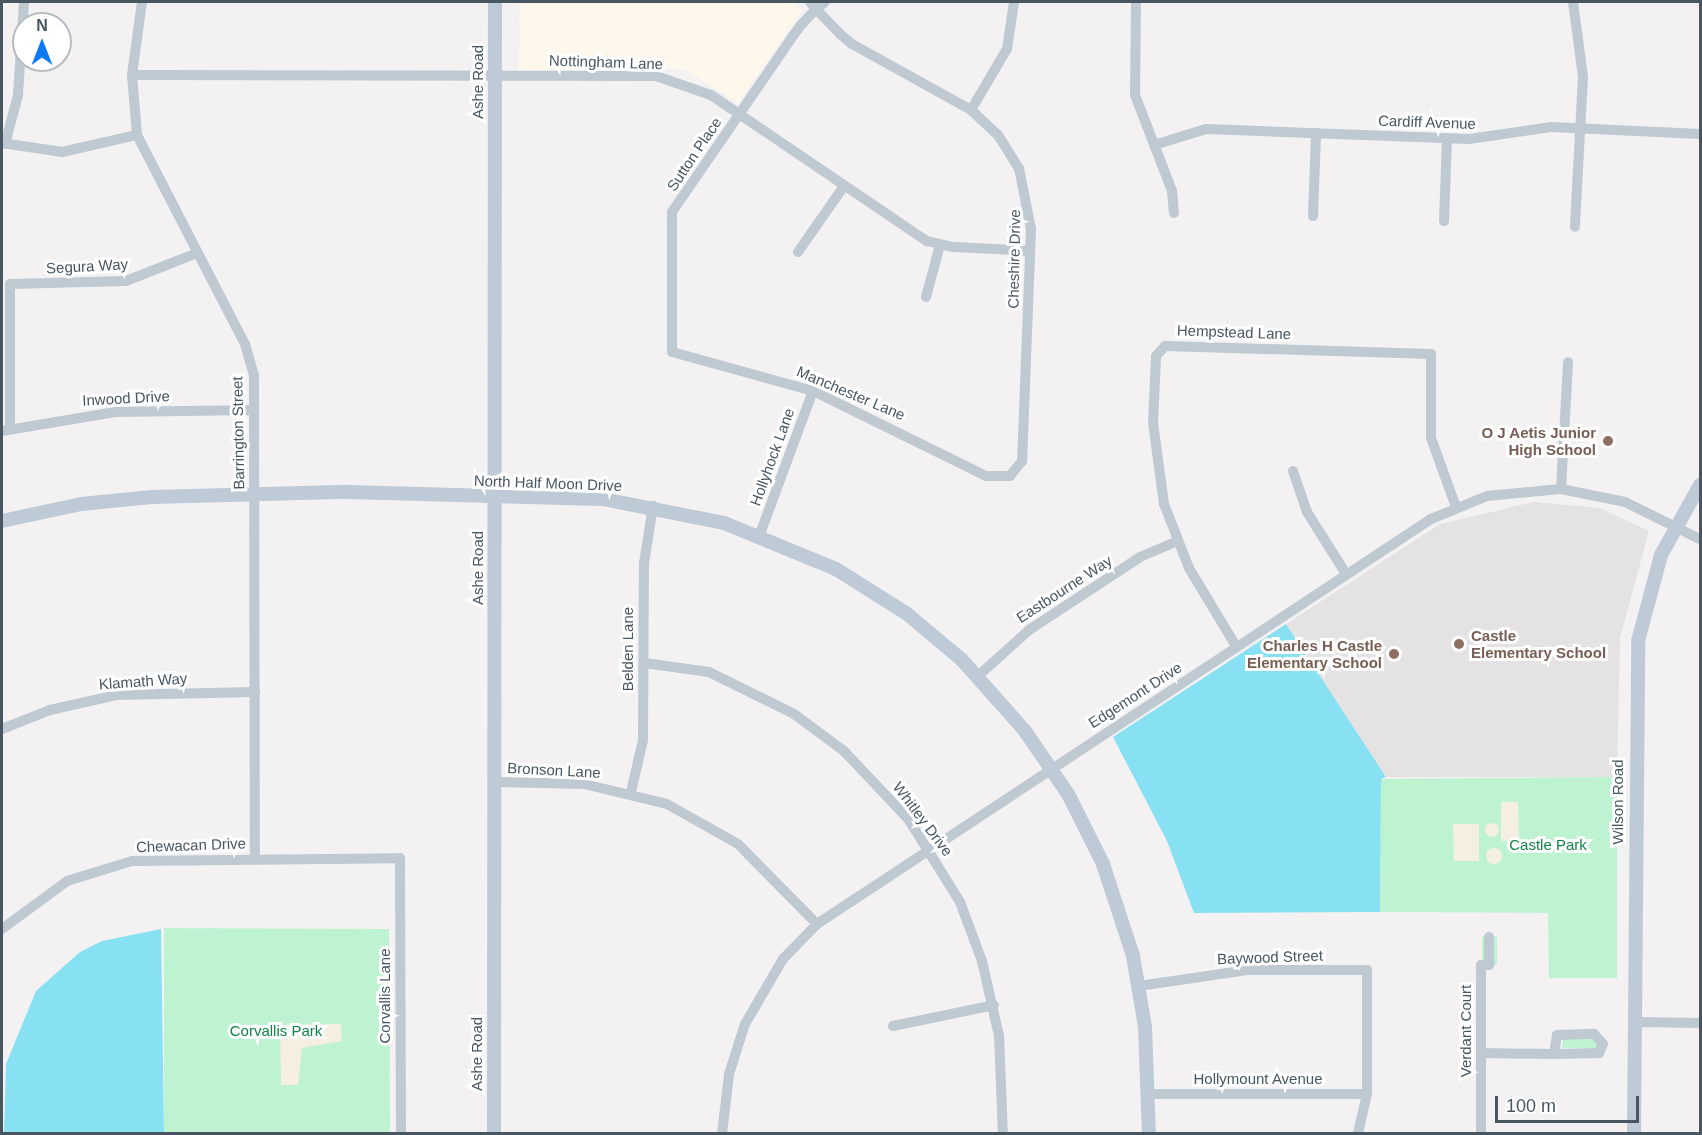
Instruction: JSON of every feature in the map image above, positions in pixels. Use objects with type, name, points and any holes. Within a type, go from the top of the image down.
[{"type":"street","points":[[24,2],[18,95],[3,143],[62,152],[137,135]]},
{"type":"street","name":"Barrington Street","points":[[142,2],[132,75],[137,135],[245,344],[254,410],[255,858]]},
{"type":"street","name":"Ashe Road","points":[[494,1134],[495,2]]},
{"type":"street","points":[[971,110],[1007,49],[1014,2]]},
{"type":"street","points":[[1136,2],[1136,94],[1172,191],[1174,213]]},
{"type":"street","points":[[1573,2],[1583,77],[1575,227]]},
{"type":"street","name":"Cheshire Drive","points":[[817,4],[852,44],[971,110],[998,135],[1019,168],[1030,201],[1030,251],[1022,461],[1010,476]]},
{"type":"street","name":"Sutton Place","points":[[672,352],[672,212],[817,4]]},
{"type":"street","name":"Nottingham Lane","points":[[132,75],[656,76],[694,87],[739,114],[844,186],[940,245],[1030,251]]},
{"type":"street","name":"Cardiff Avenue","points":[[1154,145],[1206,129],[1448,138],[1581,128],[1701,134]]},
{"type":"street","points":[[1313,216],[1316,133]]},
{"type":"street","points":[[1444,221],[1448,138]]},
{"type":"street","points":[[798,252],[844,186]]},
{"type":"street","points":[[926,297],[940,245]]},
{"type":"street","name":"Segura Way","points":[[6,429],[10,284],[126,281],[197,253]]},
{"type":"street","name":"Hempstead Lane","points":[[1236,646],[1176,542],[1158,477],[1153,423],[1156,356],[1171,344],[1431,354],[1431,438],[1456,507]]},
{"type":"street","name":"Manchester Lane","points":[[672,352],[813,391],[986,476],[1010,476]]},
{"type":"street","points":[[1560,489],[1568,362]]},
{"type":"street","name":"Hollyhock Lane","points":[[760,534],[813,391]]},
{"type":"street","name":"Inwood Drive","points":[[6,429],[115,412],[254,410]]},
{"type":"street","points":[[1293,471],[1307,512],[1346,574]]},
{"type":"street","name":"Wilson Road","points":[[1634,1134],[1638,641],[1651,583],[1675,526],[1701,485]]},
{"type":"street","name":"Edgemont Drive","points":[[722,1134],[729,1074],[745,1024],[783,959],[817,924],[1051,767],[1346,574],[1456,507],[1515,491],[1560,489],[1625,502],[1701,538]]},
{"type":"street","name":"North Half Moon Drive","points":[[2,521],[111,500],[254,497],[348,492],[653,506],[760,534],[872,590],[978,676],[1051,767],[1103,864],[1139,986],[1149,1094],[1149,1134]]},
{"type":"street","name":"Belden Lane","points":[[631,792],[643,740],[644,563],[653,506]]},
{"type":"street","name":"Eastbourne Way","points":[[978,676],[1029,630],[1140,557],[1176,542]]},
{"type":"street","name":"Whitley Drive","points":[[644,663],[709,672],[794,714],[867,773],[929,848],[972,931],[994,1005],[1003,1134]]},
{"type":"street","name":"Klamath Way","points":[[2,729],[50,710],[117,695],[255,692]]},
{"type":"street","name":"Bronson Lane","points":[[495,782],[584,784],[631,792],[692,816],[738,844],[817,924]]},
{"type":"street","name":"Chewacan Drive","points":[[2,929],[50,890],[112,865],[156,858],[400,858]]},
{"type":"street","name":"Corvallis Lane","points":[[400,858],[401,1134]]},
{"type":"street","name":"Verdant Court","points":[[1481,1134],[1481,965],[1490,965],[1490,937]]},
{"type":"street","name":"Baywood Street","points":[[1139,986],[1247,970],[1367,970],[1367,1094]]},
{"type":"street","points":[[893,1026],[994,1005]]},
{"type":"street","points":[[1634,1022],[1701,1023]]},
{"type":"street","points":[[1481,1053],[1554,1054]]},
{"type":"street","name":"Hollymount Avenue","points":[[1149,1094],[1367,1094]]},
{"type":"street","points":[[1359,1133],[1367,1094]]},
{"type":"shaded area","points":[[520,2],[792,2],[802,10],[738,103],[684,69],[519,70]]},
{"type":"shaded area","name":"Castle Elementary School","points":[[1534,502],[1600,508],[1649,531],[1620,638],[1617,777],[1386,777],[1286,624],[1440,524]]},
{"type":"green space","name":"Castle Park","points":[[1617,777],[1617,978],[1549,978],[1548,913],[1380,912],[1381,779]]},
{"type":"green space","name":"Corvallis Park","points":[[164,928],[389,929],[390,1133],[164,1133]]},
{"type":"green space","points":[[1489,932],[1497,938],[1497,964],[1489,970],[1482,963],[1482,938]]},
{"type":"green space","points":[[1595,1036],[1601,1048],[1562,1048],[1563,1039]]},
{"type":"sand","points":[[1501,802],[1518,802],[1519,840],[1501,841]]},
{"type":"sand","points":[[1489,823],[1495,823],[1499,830],[1495,837],[1489,837],[1485,833],[1485,827]]},
{"type":"sand","points":[[1453,824],[1479,824],[1479,861],[1454,861]]},
{"type":"sand","points":[[1494,848],[1502,856],[1494,864],[1486,856]]},
{"type":"sand","points":[[341,1024],[342,1041],[302,1048],[298,1085],[281,1085],[280,1025]]},
{"type":"water","points":[[1286,624],[1386,777],[1381,779],[1380,912],[1194,913],[1167,841],[1113,737]]},
{"type":"water","points":[[161,929],[164,1133],[4,1133],[6,1064],[36,991],[80,952],[102,941]]},
{"type":"place","name":"O J Aetis Junior High School","points":[[1608,441]]},
{"type":"place","name":"Castle Elementary School","points":[[1459,644]]},
{"type":"place","name":"Charles H Castle Elementary School","points":[[1394,654]]}]
